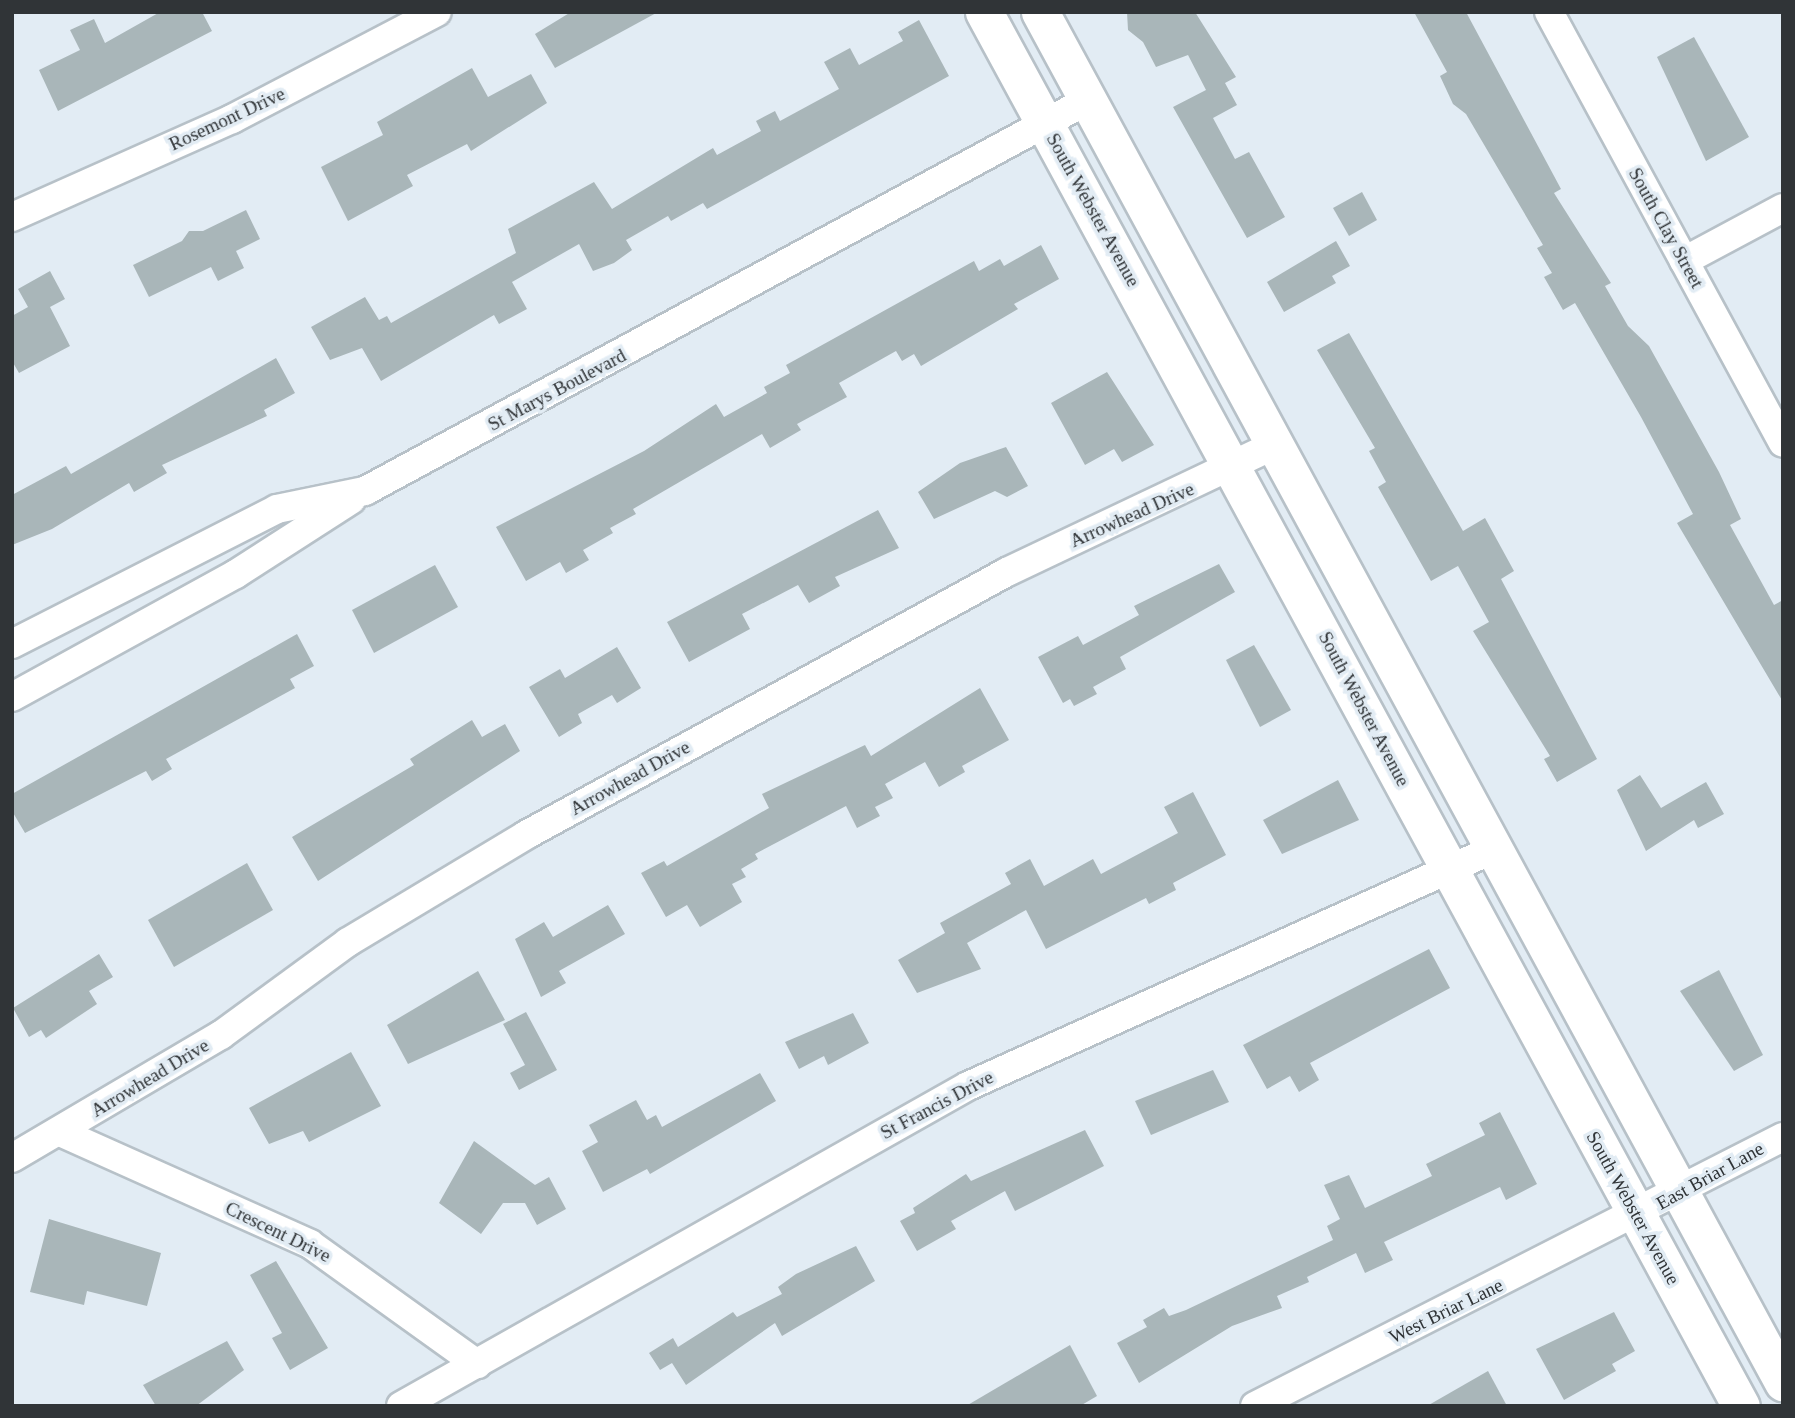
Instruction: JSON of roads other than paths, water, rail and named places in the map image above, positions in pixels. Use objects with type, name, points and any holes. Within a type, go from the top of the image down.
[{"type":"main road","name":"South Webster Avenue","points":[[984,12],[1741,1406]]},
{"type":"main road","points":[[1040,12],[1783,1382]]},
{"type":"street","name":"Rosemont Drive","points":[[12,217],[232,119],[437,12]]},
{"type":"street","name":"South Clay Street","points":[[1549,12],[1783,443]]},
{"type":"street","name":"St Marys Boulevard","points":[[12,644],[277,509],[365,491],[1087,100]]},
{"type":"street","points":[[1684,261],[1783,208]]},
{"type":"street","name":"Arrowhead Drive","points":[[12,1158],[221,1035],[348,942],[526,835],[1007,572],[1234,469],[1275,445]]},
{"type":"street","points":[[12,697],[236,574],[365,491]]},
{"type":"street","name":"St Francis Drive","points":[[401,1406],[968,1086],[1452,872],[1494,849]]},
{"type":"street","name":"Crescent Drive","points":[[60,1132],[310,1244],[477,1364]]},
{"type":"street","name":"East Briar Lane","points":[[1637,1216],[1783,1137]]},
{"type":"street","name":"West Briar Lane","points":[[1255,1406],[1637,1216]]}]
